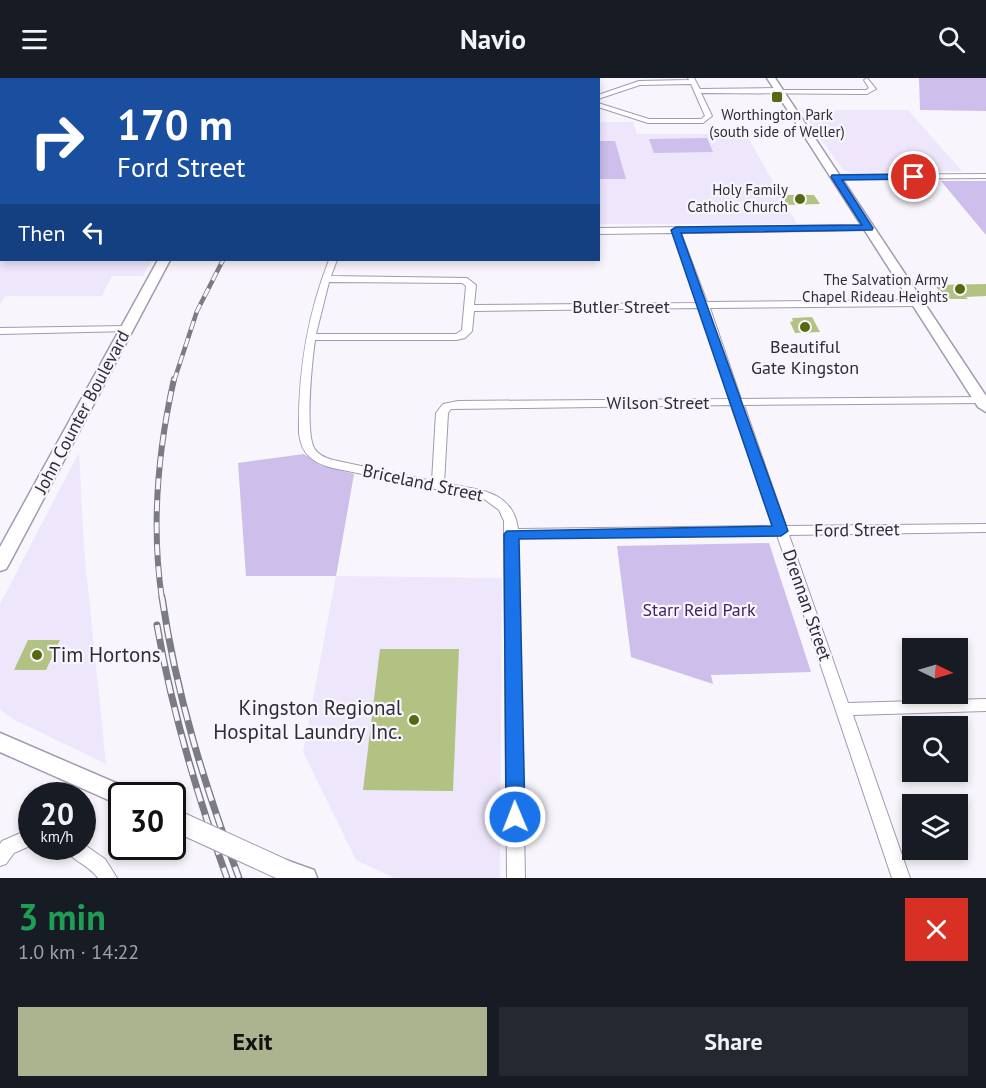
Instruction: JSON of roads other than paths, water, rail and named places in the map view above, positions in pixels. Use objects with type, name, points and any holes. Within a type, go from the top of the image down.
[{"type":"street","points":[[771,78],[984,402]]},
{"type":"street","points":[[600,96],[639,83],[692,80],[709,116],[703,121],[648,121],[600,106]]},
{"type":"street","points":[[697,90],[867,92],[873,89],[867,80]]},
{"type":"street","points":[[835,177],[986,176]]},
{"type":"street","points":[[600,231],[868,228]]},
{"type":"street","name":"Drennan Street","points":[[676,230],[901,878]]},
{"type":"street","name":"John Counter Boulevard","points":[[0,564],[163,261]]},
{"type":"street","name":"Briceland Street","points":[[333,261],[325,279],[309,337],[304,384],[305,438],[310,451],[320,460],[333,464],[477,493],[497,501],[509,513],[512,534],[516,878]]},
{"type":"street","points":[[309,337],[461,336],[467,331],[471,285],[464,280],[325,279]]},
{"type":"street","name":"Butler Street","points":[[468,308],[918,303]]},
{"type":"street","points":[[0,331],[127,329]]},
{"type":"street","name":"Wilson Street","points":[[438,485],[442,413],[447,406],[458,404],[984,402]]},
{"type":"street","name":"Ford Street","points":[[512,534],[986,528]]},
{"type":"street","points":[[843,709],[986,705]]},
{"type":"street","points":[[0,742],[108,790]]},
{"type":"street","points":[[186,825],[296,874]]},
{"type":"street","points":[[0,858],[8,847],[18,842]]},
{"type":"street","points":[[92,860],[99,865],[108,878]]},
{"type":"railway","points":[[174,381],[197,311],[222,261]]},
{"type":"railway","points":[[162,599],[157,544],[158,488],[164,433],[174,379]]},
{"type":"railway","points":[[162,597],[175,669],[193,740],[239,878]]},
{"type":"railway","points":[[157,625],[186,753],[227,878]]},
{"type":"place","name":"Worthington Park (south side of Weller)","points":[[777,97]]},
{"type":"place","name":"Holy Family Catholic Church","points":[[800,199]]},
{"type":"place","name":"The Salvation Army Chapel Rideau Heights","points":[[960,289]]},
{"type":"place","name":"Beautiful Gate Kingston","points":[[805,327]]},
{"type":"place","name":"Tim Hortons","points":[[37,655]]},
{"type":"place","name":"Kingston Regional Hospital Laundry Inc.","points":[[414,720]]},
{"type":"park label","name":"Starr Reid Park","points":[[699,610]]}]
